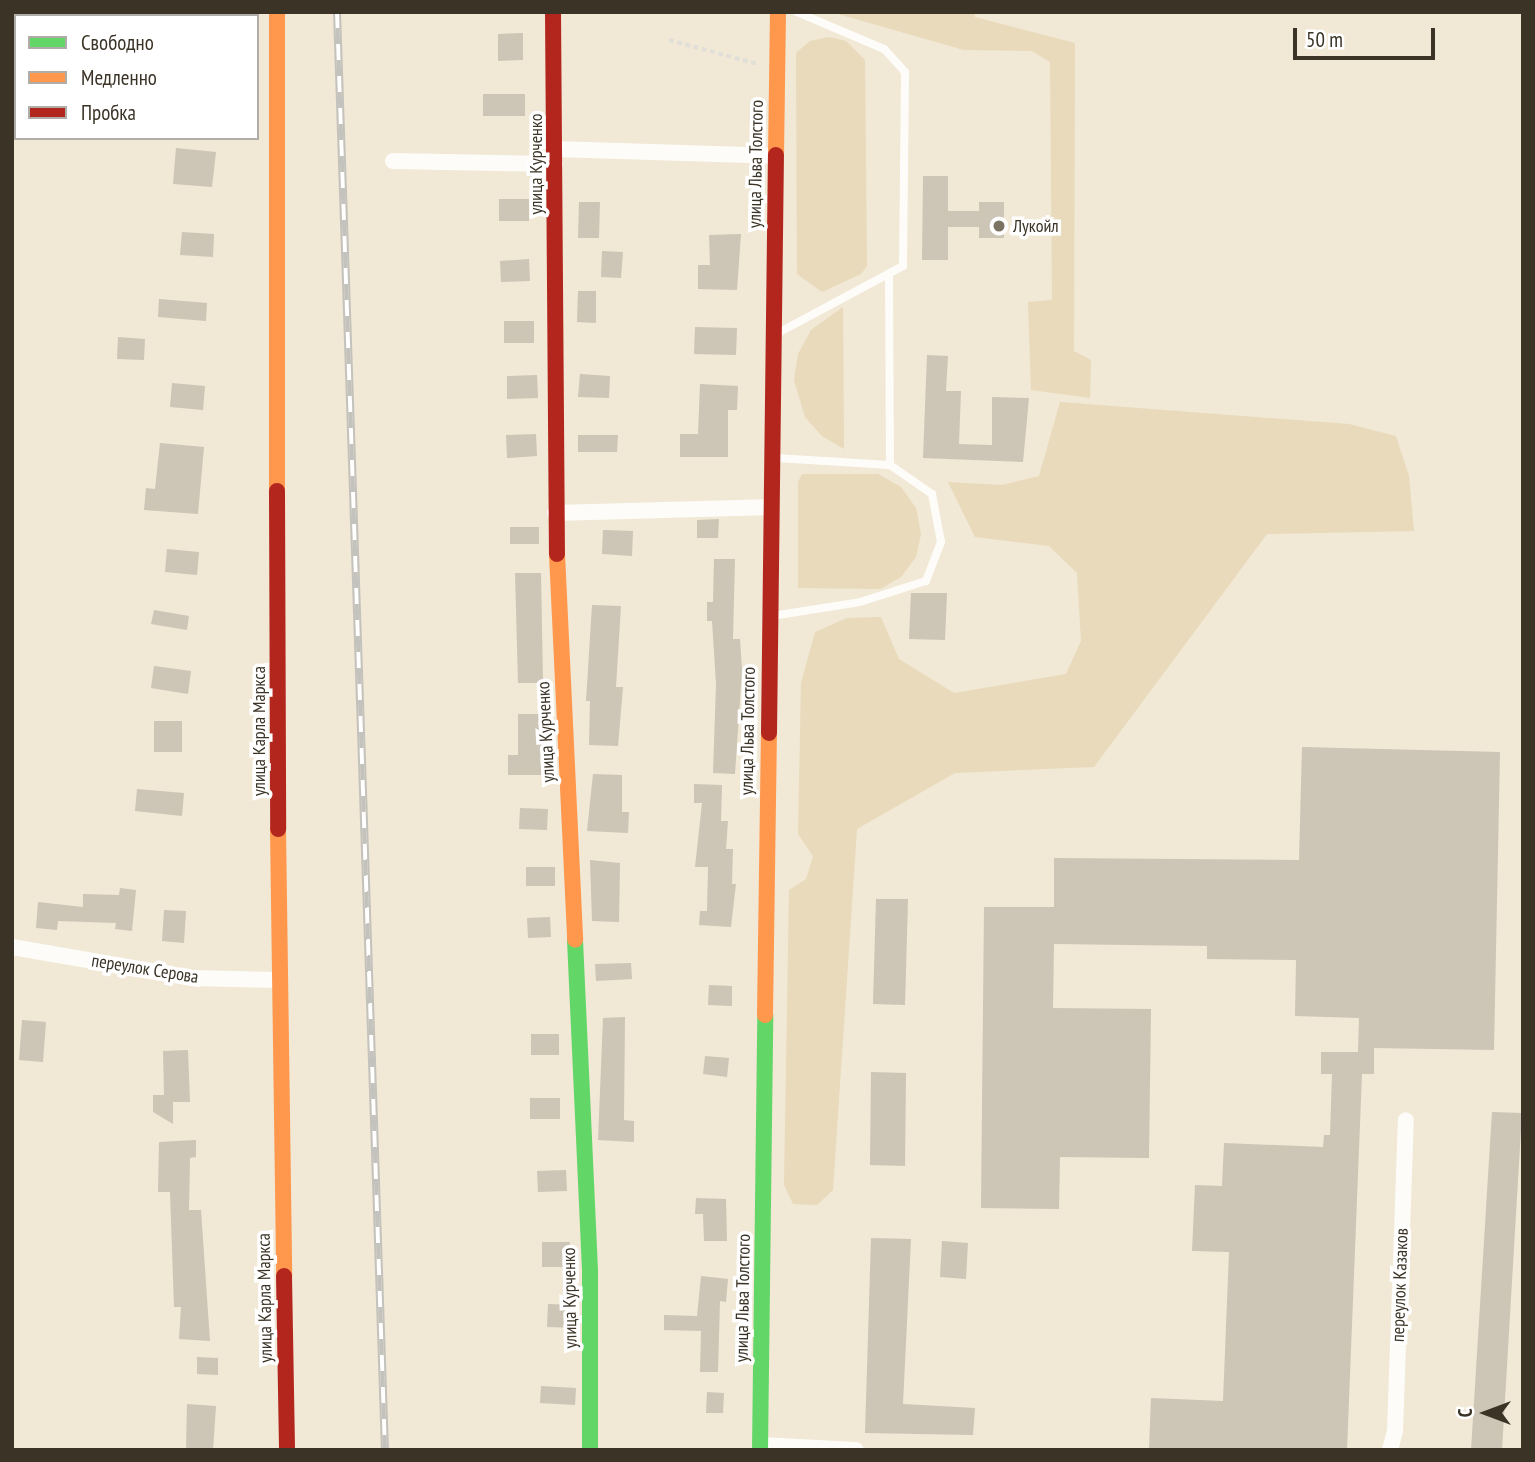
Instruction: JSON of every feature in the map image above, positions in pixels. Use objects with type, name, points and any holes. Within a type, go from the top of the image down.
[{"type":"street","name":"улица Карла Маркса","points":[[277,12],[278,980],[287,1450]]},
{"type":"street","name":"улица Курченко","points":[[553,12],[555,513],[590,1271],[590,1450]]},
{"type":"street","name":"улица Льва Толстого","points":[[760,1448],[769,507],[778,12]]},
{"type":"street","points":[[393,162],[555,156],[775,156]]},
{"type":"street","points":[[555,513],[769,507]]},
{"type":"street","name":"переулок Серова","points":[[12,947],[192,978],[278,980]]},
{"type":"street","name":"переулок Казаков","points":[[1390,1450],[1406,1120]]},
{"type":"street","points":[[760,1448],[856,1450]]},
{"type":"lane","points":[[772,336],[889,277],[903,266],[905,72],[884,49],[797,12]]},
{"type":"lane","points":[[889,277],[890,465]]},
{"type":"lane","points":[[769,616],[860,602],[926,581],[941,542],[932,494],[890,465],[771,458]]},
{"type":"path","points":[[669,40],[777,70]]},
{"type":"shaded area","points":[[831,12],[974,12],[975,17],[1075,43],[1074,351],[1091,360],[1090,398],[1031,390],[1028,302],[1052,300],[1050,62],[1032,51],[964,50]]},
{"type":"shaded area","points":[[829,37],[846,41],[865,60],[867,266],[861,274],[822,292],[797,274],[796,53],[810,41]]},
{"type":"shaded area","points":[[843,307],[844,449],[822,436],[805,417],[794,380],[798,354],[811,330]]},
{"type":"shaded area","points":[[1060,402],[1349,424],[1396,436],[1409,476],[1414,531],[1267,534],[1094,767],[955,773],[857,829],[833,1190],[817,1205],[793,1204],[784,1185],[789,890],[806,879],[813,856],[798,834],[801,683],[815,632],[847,618],[881,617],[899,659],[954,693],[1066,674],[1081,641],[1077,573],[1049,546],[975,537],[948,482],[1002,485],[1039,476]]},
{"type":"shaded area","points":[[802,474],[878,474],[901,487],[916,508],[921,534],[916,557],[901,577],[880,589],[798,588],[798,482]]},
{"type":"building","points":[[523,33],[523,60],[498,61],[498,34]]},
{"type":"building","points":[[483,94],[525,94],[525,116],[483,116]]},
{"type":"building","points":[[176,148],[216,152],[212,187],[173,184]]},
{"type":"building","points":[[923,176],[948,176],[948,211],[979,211],[979,202],[1004,202],[1004,238],[979,238],[979,227],[948,227],[948,260],[922,260]]},
{"type":"building","points":[[499,199],[529,199],[529,221],[499,221]]},
{"type":"building","points":[[579,202],[600,202],[599,238],[578,238]]},
{"type":"building","points":[[182,232],[214,234],[213,257],[180,255]]},
{"type":"building","points":[[741,234],[737,290],[698,289],[698,265],[710,265],[709,235]]},
{"type":"building","points":[[602,251],[623,252],[621,278],[601,277]]},
{"type":"building","points":[[529,259],[530,281],[501,282],[500,261]]},
{"type":"building","points":[[578,291],[596,291],[596,323],[577,322]]},
{"type":"building","points":[[159,299],[207,303],[206,321],[158,317]]},
{"type":"building","points":[[504,321],[534,321],[534,343],[504,343]]},
{"type":"building","points":[[695,327],[737,328],[736,355],[694,354]]},
{"type":"building","points":[[118,337],[145,339],[144,360],[117,359]]},
{"type":"building","points":[[927,355],[948,356],[946,391],[961,391],[959,444],[992,445],[992,397],[1029,398],[1023,462],[923,458]]},
{"type":"building","points":[[580,374],[610,376],[609,398],[578,397]]},
{"type":"building","points":[[537,375],[538,398],[507,399],[507,376]]},
{"type":"building","points":[[172,383],[205,386],[203,410],[170,407]]},
{"type":"building","points":[[700,384],[738,386],[737,410],[728,410],[728,457],[680,457],[680,434],[698,434]]},
{"type":"building","points":[[536,434],[537,456],[507,458],[506,435]]},
{"type":"building","points":[[578,435],[618,435],[617,452],[578,452]]},
{"type":"building","points":[[160,443],[204,447],[198,514],[144,510],[146,488],[155,489]]},
{"type":"building","points":[[719,519],[718,538],[697,538],[697,520]]},
{"type":"building","points":[[510,527],[539,527],[539,544],[510,544]]},
{"type":"building","points":[[603,530],[633,531],[632,556],[602,554]]},
{"type":"building","points":[[167,549],[199,552],[197,575],[165,572]]},
{"type":"building","points":[[714,559],[735,559],[733,639],[740,639],[742,670],[735,774],[713,773],[716,684],[712,621],[707,621],[707,602],[713,602]]},
{"type":"building","points":[[515,573],[541,573],[543,683],[518,683]]},
{"type":"building","points":[[911,593],[947,593],[945,640],[909,639]]},
{"type":"building","points":[[592,605],[621,606],[616,687],[623,687],[618,746],[589,745],[590,701],[586,701]]},
{"type":"building","points":[[154,610],[189,616],[187,630],[151,624]]},
{"type":"building","points":[[154,666],[191,671],[188,694],[151,688]]},
{"type":"building","points":[[518,714],[547,714],[547,775],[508,775],[508,755],[518,755]]},
{"type":"building","points":[[154,721],[182,721],[182,752],[154,752]]},
{"type":"building","points":[[1302,747],[1500,752],[1494,1050],[1374,1048],[1374,1074],[1362,1074],[1347,1450],[1149,1450],[1151,1398],[1223,1401],[1229,1252],[1192,1251],[1195,1185],[1222,1186],[1224,1143],[1323,1147],[1324,1135],[1330,1135],[1332,1074],[1321,1074],[1321,1052],[1358,1052],[1359,1018],[1295,1016],[1296,960],[1207,959],[1207,946],[1054,944],[1053,1008],[1151,1009],[1149,1158],[1060,1157],[1059,1209],[981,1208],[984,907],[1054,907],[1054,858],[1299,860]]},
{"type":"building","points":[[593,774],[622,775],[622,812],[629,812],[628,833],[587,831]]},
{"type":"building","points":[[694,784],[722,785],[721,821],[728,821],[726,849],[733,849],[732,884],[736,884],[731,927],[699,925],[700,911],[707,911],[708,867],[695,867],[702,803],[694,803]]},
{"type":"building","points":[[137,789],[184,793],[182,816],[135,811]]},
{"type":"building","points":[[520,808],[548,809],[547,830],[519,829]]},
{"type":"building","points":[[590,860],[620,863],[619,922],[592,921]]},
{"type":"building","points":[[526,867],[555,867],[555,886],[526,886]]},
{"type":"building","points":[[120,888],[136,890],[132,931],[115,929],[116,923],[58,921],[57,930],[36,928],[38,902],[83,907],[83,894],[119,895]]},
{"type":"building","points":[[876,899],[908,899],[905,1005],[873,1004]]},
{"type":"building","points":[[164,910],[186,911],[184,943],[162,941]]},
{"type":"building","points":[[550,917],[551,937],[528,938],[527,918]]},
{"type":"building","points":[[631,963],[632,979],[596,981],[595,964]]},
{"type":"building","points":[[709,985],[732,986],[732,1006],[708,1005]]},
{"type":"building","points":[[625,1017],[624,1120],[634,1121],[634,1142],[598,1140],[603,1018]]},
{"type":"building","points":[[22,1020],[46,1022],[43,1062],[19,1060]]},
{"type":"building","points":[[531,1034],[559,1034],[559,1055],[531,1055]]},
{"type":"building","points":[[188,1050],[190,1102],[173,1102],[173,1124],[153,1112],[153,1095],[164,1095],[163,1051]]},
{"type":"building","points":[[705,1056],[729,1058],[727,1077],[703,1074]]},
{"type":"building","points":[[871,1072],[906,1073],[905,1166],[870,1165]]},
{"type":"building","points":[[530,1098],[560,1098],[560,1119],[530,1119]]},
{"type":"building","points":[[1492,1112],[1522,1113],[1502,1450],[1471,1450]]},
{"type":"building","points":[[196,1140],[196,1157],[190,1158],[189,1210],[201,1210],[210,1341],[179,1339],[181,1307],[174,1307],[170,1192],[158,1192],[159,1142]]},
{"type":"building","points":[[566,1170],[567,1191],[538,1192],[537,1171]]},
{"type":"building","points":[[696,1198],[726,1199],[727,1241],[704,1241],[703,1214],[695,1214]]},
{"type":"building","points":[[871,1238],[911,1239],[903,1404],[975,1408],[973,1435],[865,1433]]},
{"type":"building","points":[[942,1241],[968,1243],[966,1279],[940,1277]]},
{"type":"building","points":[[542,1242],[570,1242],[570,1267],[542,1267]]},
{"type":"building","points":[[701,1276],[728,1279],[726,1302],[720,1301],[718,1372],[700,1372],[701,1331],[664,1330],[664,1315],[697,1316]]},
{"type":"building","points":[[548,1304],[576,1305],[576,1328],[547,1327]]},
{"type":"building","points":[[197,1357],[218,1358],[218,1375],[197,1374]]},
{"type":"building","points":[[541,1386],[576,1388],[575,1405],[540,1403]]},
{"type":"building","points":[[707,1392],[724,1393],[723,1413],[706,1413]]},
{"type":"building","points":[[187,1404],[216,1406],[213,1450],[186,1450]]},
{"type":"railway","points":[[337,12],[385,1450]]},
{"type":"traffic: fast","points":[[575,940],[590,1271],[590,1450]]},
{"type":"traffic: fast","points":[[760,1450],[765,1015]]},
{"type":"traffic: slow","points":[[277,12],[277,491]]},
{"type":"traffic: slow","points":[[776,155],[778,12]]},
{"type":"traffic: slow","points":[[557,554],[575,940]]},
{"type":"traffic: slow","points":[[765,1015],[769,733]]},
{"type":"traffic: slow","points":[[278,829],[284,1276]]},
{"type":"traffic: jam","points":[[553,12],[557,554]]},
{"type":"traffic: jam","points":[[769,733],[776,155]]},
{"type":"traffic: jam","points":[[277,491],[278,829]]},
{"type":"traffic: jam","points":[[284,1276],[287,1450]]},
{"type":"place","name":"Лукойл","points":[[999,226]]}]
